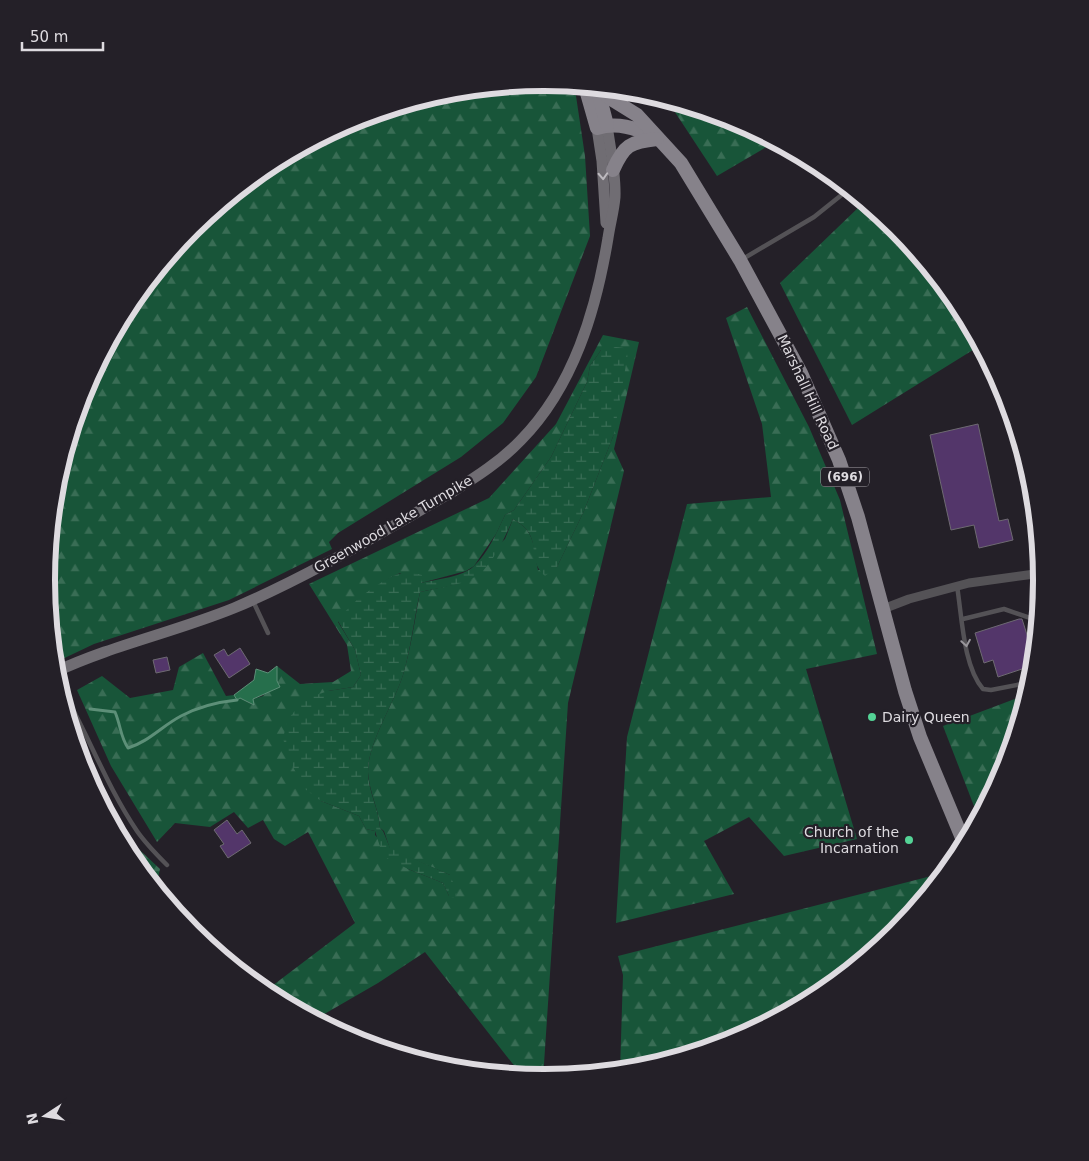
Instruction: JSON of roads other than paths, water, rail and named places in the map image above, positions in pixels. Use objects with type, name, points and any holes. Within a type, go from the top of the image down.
[{"type":"main road","name":"Greenwood Lake Turnpike","points":[[588,93],[602,126],[607,245]]},
{"type":"main road","name":"Greenwood Lake Turnpike","points":[[63,669],[98,653],[208,617],[252,600],[331,561],[476,477],[521,440],[544,412],[558,390],[586,329],[598,296],[614,197],[613,170],[602,126],[598,94]]},
{"type":"main road","points":[[607,95],[637,115],[660,138]]},
{"type":"main road","name":"Marshall Hill Road","points":[[602,126],[633,127],[660,138],[681,163],[740,260],[801,373],[821,416],[858,517],[920,737],[961,836]]},
{"type":"main road","points":[[613,170],[620,154],[629,144],[660,138]]},
{"type":"street","points":[[883,609],[909,599],[957,586],[1034,574]]},
{"type":"lane","points":[[740,260],[814,217],[844,193]]},
{"type":"lane","points":[[957,586],[970,666],[977,682],[983,689],[991,690],[1023,684]]},
{"type":"lane","points":[[252,600],[268,633]]},
{"type":"lane","points":[[963,620],[1004,609],[1032,619]]},
{"type":"lane","points":[[71,704],[115,793],[137,831],[167,866]]},
{"type":"waterway","points":[[90,709],[115,712],[123,739],[128,748],[142,742],[174,720],[194,710],[208,705],[237,700]]},
{"type":"place","name":"Dairy Queen","points":[[872,717]]},
{"type":"place","name":"Church of the Incarnation","points":[[909,840]]}]
